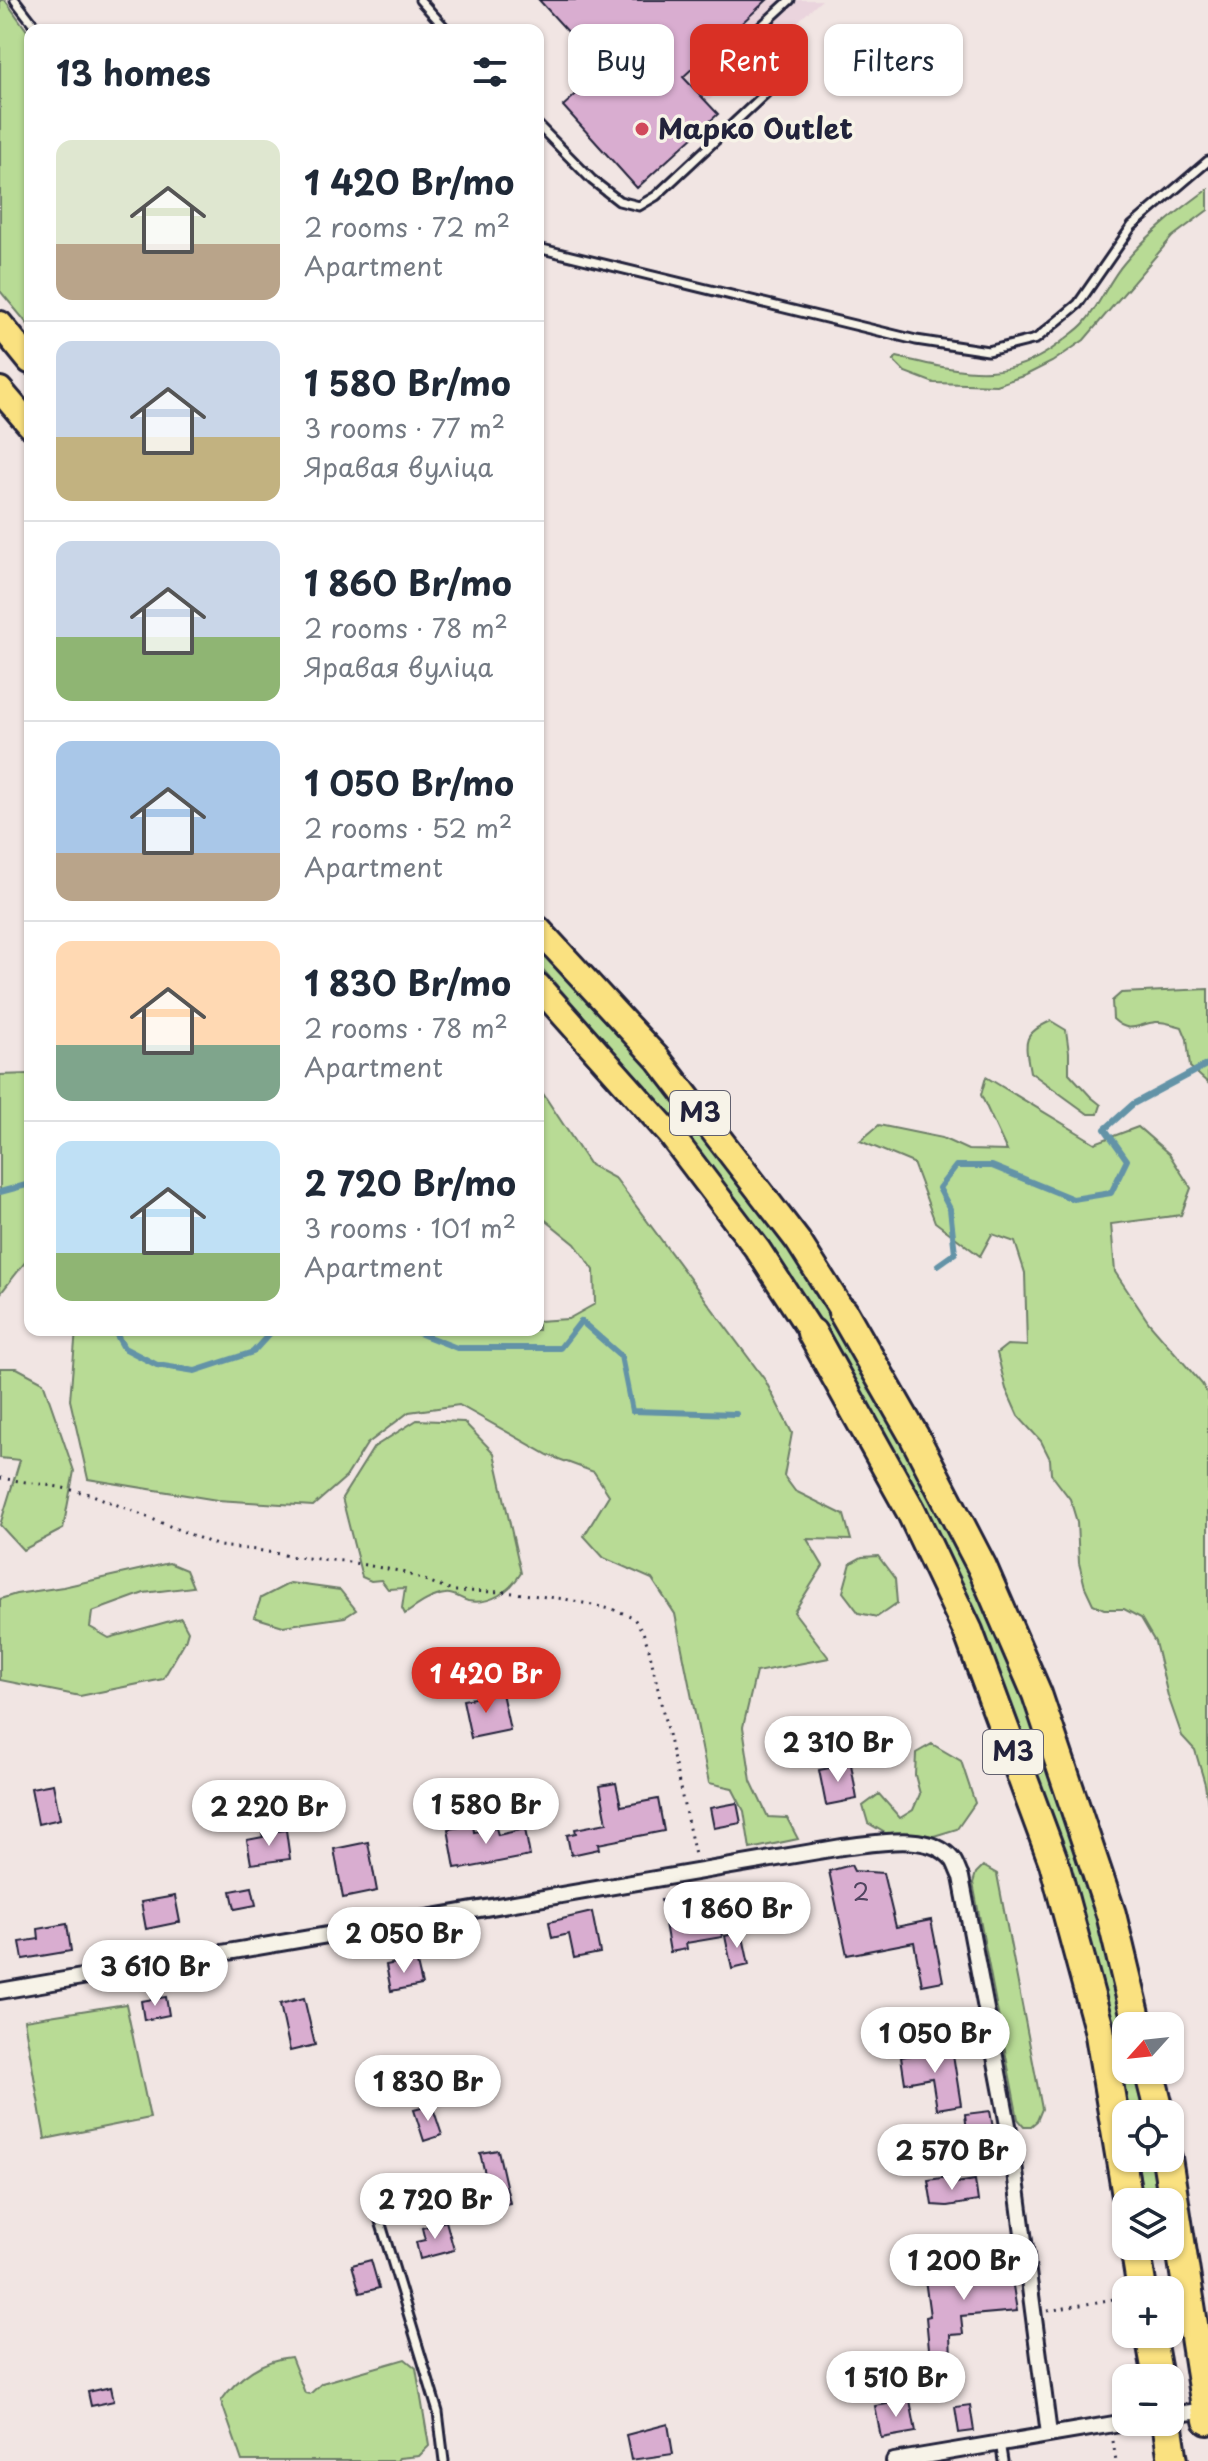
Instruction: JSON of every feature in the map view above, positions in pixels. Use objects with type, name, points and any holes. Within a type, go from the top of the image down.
[{"type":"highway","name":"М3","points":[[843,1312],[914,1436],[982,1567],[1037,1694],[1111,1914],[1135,2012]]},
{"type":"highway","name":"М3","points":[[812,1333],[911,1511],[968,1631],[1054,1863],[1099,2029],[1126,2188]]},
{"type":"highway","points":[[1169,2172],[1204,2368],[1207,2415]]},
{"type":"highway","points":[[1169,2436],[1173,2461]]},
{"type":"main road","points":[[0,324],[24,354]]},
{"type":"main road","points":[[0,390],[24,418]]},
{"type":"main road","name":"М3","points":[[544,936],[658,1059],[798,1241],[843,1312]]},
{"type":"main road","name":"М3","points":[[544,993],[670,1134],[758,1250],[812,1333]]},
{"type":"street","points":[[0,1991],[842,1847],[909,1840],[936,1848],[952,1859],[961,1877],[1011,2141],[1049,2434]]},
{"type":"street","points":[[1184,2415],[1207,2415]]},
{"type":"street","points":[[894,2461],[1110,2424]]},
{"type":"lane","points":[[15,0],[33,24]]},
{"type":"lane","points":[[420,0],[442,24]]},
{"type":"lane","points":[[764,24],[790,0]]},
{"type":"lane","points":[[544,131],[592,180],[619,201],[639,206],[656,196],[763,96]]},
{"type":"lane","points":[[544,249],[916,340],[988,351],[1036,339],[1078,304],[1132,226],[1208,161]]},
{"type":"lane","points":[[373,2198],[438,2412],[444,2461]]},
{"type":"lane","points":[[1000,2442],[1003,2461]]},
{"type":"path","points":[[0,1478],[93,1495],[219,1546],[399,1571],[455,1591],[505,1592],[565,1599],[633,1617],[649,1649],[698,1871]]},
{"type":"path","points":[[1032,2314],[1112,2300]]},
{"type":"path","points":[[1110,2424],[1116,2461]]},
{"type":"shaded area","points":[[539,0],[822,0],[795,24],[690,24],[690,96],[714,96],[707,102],[718,114],[637,188],[563,106],[574,96],[674,96],[674,24],[568,24],[568,32]]},
{"type":"green space","points":[[0,0],[5,0],[24,27],[24,320],[0,291]]},
{"type":"green space","points":[[1208,189],[1208,210],[1172,237],[1084,340],[1052,362],[996,385],[934,383],[905,372],[893,360],[897,357],[943,367],[985,371],[1024,364],[1044,354],[1084,323],[1119,269],[1144,241]]},
{"type":"green space","points":[[544,953],[641,1058],[746,1191],[803,1271],[898,1430],[980,1589],[1014,1668],[1065,1813],[1111,1961],[1123,2012],[1112,2012],[1112,2026],[1077,1894],[977,1617],[851,1373],[800,1292],[734,1198],[653,1095],[544,971]]},
{"type":"green space","points":[[1208,989],[1208,1083],[1190,1067],[1187,1039],[1182,1027],[1159,1022],[1129,1028],[1113,1019],[1112,1001],[1121,993]]},
{"type":"green space","points":[[1051,1021],[1066,1030],[1069,1073],[1101,1105],[1098,1114],[1088,1114],[1030,1072],[1027,1040],[1034,1030]]},
{"type":"green space","points":[[24,1074],[24,1264],[0,1294],[0,1075]]},
{"type":"green space","points":[[986,1077],[1095,1143],[1138,1127],[1169,1154],[1191,1188],[1181,1215],[1111,1224],[1115,1272],[1149,1323],[1208,1395],[1208,1804],[1195,1750],[1182,1736],[1168,1696],[1155,1642],[1141,1618],[1124,1609],[1104,1609],[1093,1604],[1079,1563],[1077,1522],[1070,1499],[1051,1474],[1050,1459],[1041,1441],[1018,1416],[1006,1389],[997,1353],[1007,1345],[1027,1346],[1025,1273],[1015,1242],[992,1234],[980,1256],[935,1222],[913,1163],[860,1141],[879,1125],[942,1138],[968,1150],[1007,1151],[981,1095]]},
{"type":"green space","points":[[544,1095],[590,1165],[616,1179],[765,1380],[792,1433],[784,1476],[795,1491],[844,1515],[851,1540],[807,1539],[823,1566],[794,1612],[829,1658],[756,1672],[743,1727],[751,1781],[768,1817],[787,1818],[798,1839],[750,1849],[744,1811],[732,1788],[709,1783],[675,1614],[652,1579],[604,1558],[584,1536],[609,1495],[594,1472],[548,1455],[459,1405],[409,1412],[367,1444],[346,1477],[313,1506],[217,1500],[88,1479],[70,1400],[75,1336],[544,1336],[544,1321],[568,1319],[595,1304],[594,1270],[575,1244],[544,1219]]},
{"type":"green space","points":[[0,1368],[17,1368],[43,1382],[74,1471],[63,1529],[23,1550],[0,1525],[20,1460],[0,1458]]},
{"type":"green space","points":[[417,1420],[464,1422],[494,1453],[521,1573],[511,1586],[492,1599],[476,1602],[454,1595],[439,1595],[405,1614],[402,1608],[405,1588],[388,1589],[381,1580],[371,1581],[362,1577],[342,1498],[374,1447]]},
{"type":"green space","points":[[878,1556],[895,1579],[897,1603],[877,1617],[859,1613],[843,1592],[851,1563],[862,1557]]},
{"type":"green space","points":[[169,1563],[186,1570],[193,1587],[144,1593],[92,1612],[90,1627],[109,1638],[181,1618],[188,1631],[163,1679],[80,1696],[0,1680],[0,1599]]},
{"type":"green space","points":[[290,1583],[340,1590],[356,1610],[345,1617],[283,1626],[254,1617],[261,1598]]},
{"type":"green space","points":[[932,1744],[961,1761],[975,1803],[957,1829],[934,1836],[887,1834],[868,1823],[863,1806],[879,1794],[900,1818],[913,1810],[920,1794],[915,1775],[916,1753]]},
{"type":"green space","points":[[983,1866],[997,1874],[1042,2109],[1031,2126],[1024,2126],[1018,2119],[973,1883],[976,1873]]},
{"type":"green space","points":[[126,2004],[150,2118],[45,2139],[24,2020]]},
{"type":"green space","points":[[1124,2084],[1140,2084],[1144,2100],[1127,2100]]},
{"type":"green space","points":[[1139,2172],[1156,2172],[1159,2188],[1142,2188]]},
{"type":"green space","points":[[291,2357],[305,2393],[310,2394],[322,2383],[405,2359],[416,2368],[429,2446],[419,2456],[399,2458],[397,2461],[242,2461],[221,2401],[252,2371],[270,2361]]},
{"type":"building","points":[[539,0],[767,0],[741,24],[690,24],[690,71],[683,77],[690,84],[690,96],[701,96],[718,114],[637,188],[563,106],[574,96],[674,96],[674,24],[568,24],[568,32]]},
{"type":"building","points":[[502,1693],[510,1730],[471,1738],[463,1700]]},
{"type":"building","points":[[851,1764],[857,1799],[826,1805],[819,1770]]},
{"type":"building","points":[[616,1783],[621,1806],[658,1799],[664,1831],[598,1844],[599,1849],[571,1855],[567,1835],[576,1833],[575,1829],[607,1823],[600,1786]]},
{"type":"building","points":[[53,1784],[60,1819],[38,1824],[31,1788]]},
{"type":"building","points":[[737,1803],[741,1823],[714,1828],[710,1808]]},
{"type":"building","points":[[473,1825],[474,1832],[496,1828],[498,1835],[525,1829],[530,1856],[455,1868],[448,1829]]},
{"type":"building","points":[[286,1830],[290,1859],[251,1864],[247,1840],[263,1837],[262,1833]]},
{"type":"building","points":[[368,1842],[377,1891],[343,1898],[334,1849]]},
{"type":"building","points":[[851,1865],[854,1871],[883,1873],[896,1927],[931,1920],[943,1981],[922,1985],[914,1942],[847,1955],[829,1871]]},
{"type":"building","points":[[252,1887],[256,1905],[235,1909],[231,1891]]},
{"type":"building","points":[[175,1896],[180,1922],[146,1929],[141,1902]]},
{"type":"building","points":[[684,1896],[688,1916],[718,1911],[722,1937],[686,1943],[687,1949],[670,1952],[661,1900]]},
{"type":"building","points":[[592,1912],[600,1953],[574,1958],[569,1934],[552,1938],[549,1922]]},
{"type":"building","points":[[67,1924],[71,1951],[23,1959],[20,1942],[39,1939],[38,1929]]},
{"type":"building","points":[[742,1932],[749,1965],[732,1969],[725,1936]]},
{"type":"building","points":[[416,1959],[422,1985],[391,1991],[386,1965]]},
{"type":"building","points":[[166,1997],[169,2015],[144,2020],[141,2001]]},
{"type":"building","points":[[304,1998],[315,2045],[290,2051],[280,2004]]},
{"type":"building","points":[[952,2048],[961,2105],[937,2109],[932,2078],[905,2083],[901,2057]]},
{"type":"building","points":[[432,2105],[442,2135],[424,2141],[414,2110]]},
{"type":"building","points":[[990,2111],[993,2128],[967,2131],[965,2114]]},
{"type":"building","points":[[498,2150],[510,2203],[493,2207],[480,2153]]},
{"type":"building","points":[[955,2176],[956,2183],[975,2180],[978,2201],[932,2205],[928,2180]]},
{"type":"building","points":[[446,2221],[454,2250],[420,2259],[416,2242],[425,2240],[422,2228]]},
{"type":"building","points":[[371,2260],[379,2288],[360,2293],[352,2265]]},
{"type":"building","points":[[1010,2267],[1017,2311],[961,2316],[963,2334],[950,2335],[951,2357],[930,2359],[926,2317],[930,2316],[924,2272],[946,2269],[947,2275]]},
{"type":"building","points":[[111,2387],[114,2401],[91,2406],[88,2392]]},
{"type":"building","points":[[910,2400],[916,2432],[881,2438],[875,2406]]},
{"type":"building","points":[[970,2405],[974,2431],[959,2433],[955,2407]]},
{"type":"building","points":[[668,2424],[673,2454],[631,2460],[626,2435]]},
{"type":"waterway","points":[[938,1265],[955,1253],[950,1209],[939,1188],[956,1166],[992,1166],[1073,1199],[1111,1193],[1127,1160],[1105,1129],[1133,1104],[1208,1064]]},
{"type":"waterway","points":[[0,1192],[24,1186]]},
{"type":"waterway","points":[[426,1336],[457,1348],[560,1348],[581,1321],[621,1356],[632,1411],[736,1414]]},
{"type":"waterway","points":[[117,1336],[124,1348],[157,1365],[195,1371],[253,1352],[268,1336]]},
{"type":"place","name":"Марко Outlet","points":[[642,129]]}]
